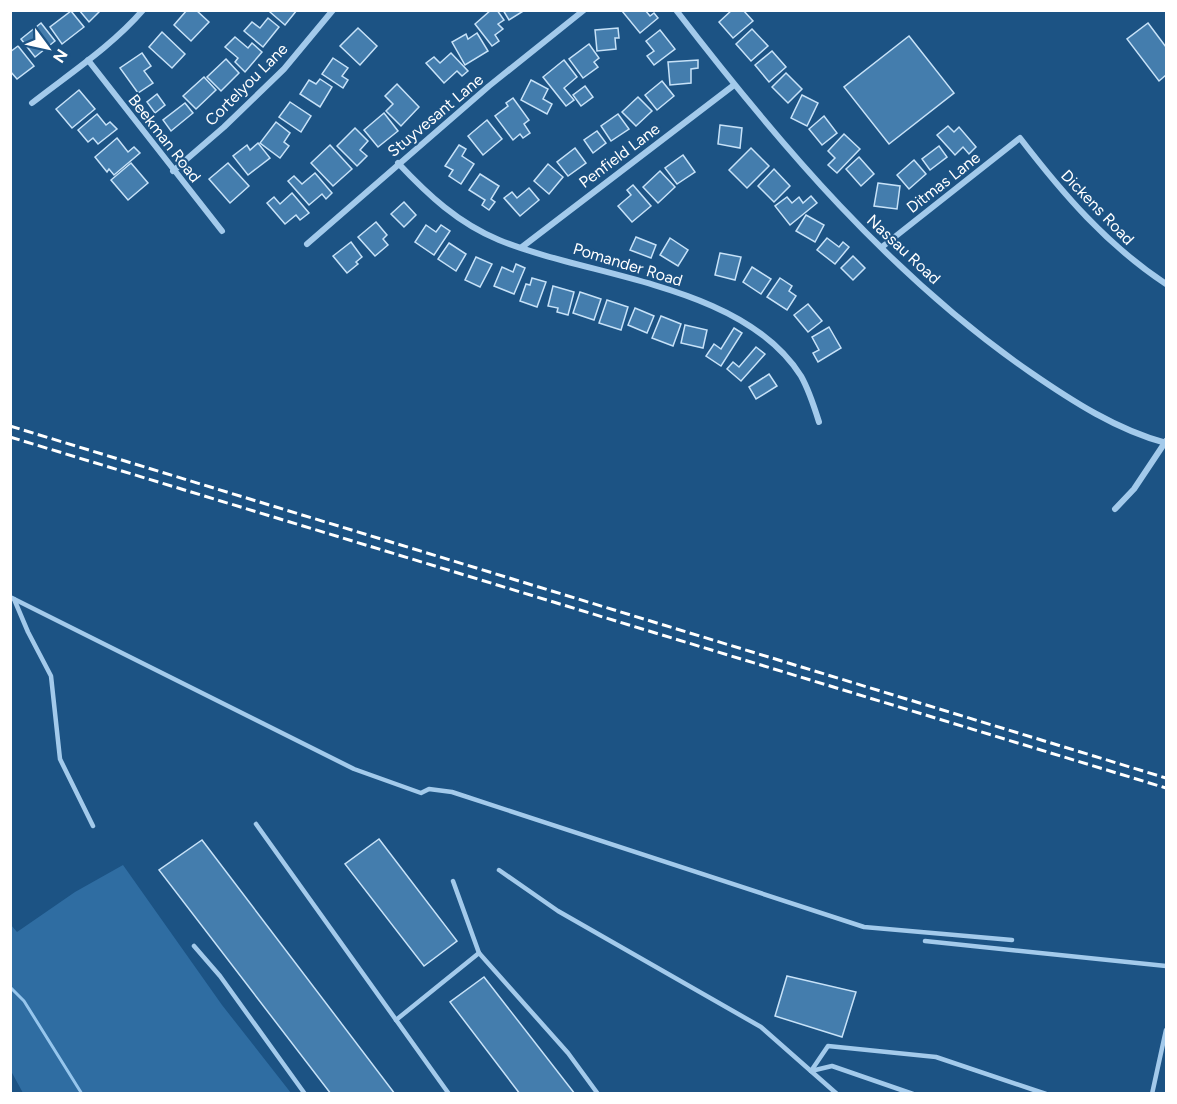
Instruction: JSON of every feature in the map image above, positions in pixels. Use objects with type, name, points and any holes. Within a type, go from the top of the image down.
[{"type":"street","points":[[32,103],[88,60],[134,21],[143,10]]},
{"type":"street","name":"Cortelyou Lane","points":[[173,171],[224,127],[284,69],[333,10]]},
{"type":"street","name":"Stuyvesant Lane","points":[[307,244],[489,86],[584,10]]},
{"type":"street","name":"Nassau Road","points":[[676,10],[734,86],[843,210],[978,335],[1071,399],[1118,425],[1147,438],[1166,442]]},
{"type":"street","name":"Beekman Road","points":[[88,60],[222,231]]},
{"type":"street","name":"Penfield Lane","points":[[522,247],[734,86]]},
{"type":"street","name":"Ditmas Lane","points":[[882,247],[1020,138]]},
{"type":"street","name":"Dickens Road","points":[[1020,138],[1052,180],[1093,226],[1123,252],[1167,284]]},
{"type":"street","name":"Pomander Road","points":[[398,164],[431,198],[452,215],[500,240],[684,295],[729,313],[748,324],[770,340],[800,375],[811,397],[819,422]]},
{"type":"street","points":[[1115,509],[1134,489],[1166,442]]},
{"type":"lane","points":[[12,598],[51,676],[60,759],[93,826]]},
{"type":"lane","points":[[12,598],[354,769],[421,794],[429,789],[452,792],[864,927],[1012,940]]},
{"type":"lane","points":[[256,824],[450,1094]]},
{"type":"lane","points":[[499,870],[558,911],[761,1027],[837,1094]]},
{"type":"lane","points":[[453,881],[479,953],[568,1053],[598,1094]]},
{"type":"lane","points":[[925,941],[1167,966]]},
{"type":"lane","points":[[194,946],[220,976],[306,1094]]},
{"type":"lane","points":[[396,1020],[479,953]]},
{"type":"lane","points":[[1152,1094],[1167,1030]]},
{"type":"lane","points":[[811,1071],[828,1046],[936,1058],[1046,1094]]},
{"type":"lane","points":[[811,1071],[832,1066],[913,1094]]},
{"type":"shaded area","points":[[123,865],[222,1005],[291,1093],[23,1093],[11,1071],[11,925],[17,932],[75,892]]},
{"type":"building","points":[[79,10],[101,10],[89,22]]},
{"type":"building","points":[[187,10],[196,10],[209,22],[191,41],[174,25]]},
{"type":"building","points":[[272,10],[297,10],[285,25],[270,12]]},
{"type":"building","points":[[491,10],[497,10],[504,20],[498,24],[503,29],[495,35],[499,41],[492,46],[475,24]]},
{"type":"building","points":[[503,10],[525,10],[509,20]]},
{"type":"building","points":[[645,10],[650,16],[654,13],[658,18],[640,33],[622,11]]},
{"type":"building","points":[[732,10],[743,10],[753,21],[733,38],[719,22]]},
{"type":"building","points":[[71,11],[84,27],[62,44],[50,27]]},
{"type":"building","points":[[268,18],[279,27],[263,47],[244,31],[252,22],[260,28]]},
{"type":"building","points":[[41,23],[55,41],[35,57],[21,39]]},
{"type":"building","points":[[1148,23],[1166,47],[1166,75],[1159,81],[1127,39]]},
{"type":"building","points":[[358,28],[377,46],[360,65],[340,46]]},
{"type":"building","points":[[618,28],[619,38],[615,38],[616,49],[597,51],[595,30]]},
{"type":"building","points":[[752,29],[768,46],[751,61],[736,44]]},
{"type":"building","points":[[660,30],[675,49],[654,65],[647,56],[654,51],[646,41]]},
{"type":"building","points":[[162,32],[185,54],[172,68],[149,47]]},
{"type":"building","points":[[477,33],[488,51],[465,65],[452,42],[466,34],[468,39]]},
{"type":"building","points":[[909,36],[954,93],[889,144],[844,87]]},
{"type":"building","points":[[235,37],[248,48],[252,43],[262,52],[245,72],[235,62],[238,58],[225,47]]},
{"type":"building","points":[[589,44],[599,58],[594,62],[598,67],[583,78],[569,59]]},
{"type":"building","points":[[18,46],[34,66],[17,79],[10,71],[10,52]]},
{"type":"building","points":[[772,51],[786,67],[769,82],[755,65]]},
{"type":"building","points":[[142,53],[151,66],[144,71],[153,83],[138,93],[120,68]]},
{"type":"building","points":[[451,53],[468,71],[462,76],[457,71],[444,83],[426,63],[434,57],[440,63]]},
{"type":"building","points":[[333,58],[348,68],[342,76],[348,80],[343,88],[322,74]]},
{"type":"building","points":[[226,59],[239,73],[221,91],[207,77]]},
{"type":"building","points":[[564,60],[577,77],[564,88],[574,100],[566,106],[543,77]]},
{"type":"building","points":[[698,60],[698,68],[691,69],[691,83],[670,85],[668,62]]},
{"type":"building","points":[[786,73],[802,89],[788,103],[772,87]]},
{"type":"building","points":[[204,77],[216,90],[196,109],[183,96]]},
{"type":"building","points":[[320,79],[332,87],[320,107],[300,94],[309,80],[316,84]]},
{"type":"building","points":[[531,80],[548,89],[543,99],[552,104],[547,114],[521,100]]},
{"type":"building","points":[[662,81],[674,96],[657,110],[645,95]]},
{"type":"building","points":[[397,84],[419,107],[401,126],[386,111],[393,104],[385,96]]},
{"type":"building","points":[[585,86],[593,97],[581,106],[573,95]]},
{"type":"building","points":[[79,90],[95,109],[72,128],[56,109]]},
{"type":"building","points":[[157,94],[165,105],[155,113],[147,102]]},
{"type":"building","points":[[802,95],[818,103],[807,126],[791,118]]},
{"type":"building","points":[[638,97],[652,111],[636,126],[622,112]]},
{"type":"building","points":[[513,98],[529,120],[524,124],[530,133],[523,138],[520,134],[513,140],[495,116],[508,106],[506,103]]},
{"type":"building","points":[[290,102],[311,116],[301,132],[279,117]]},
{"type":"building","points":[[185,103],[193,113],[171,131],[163,120]]},
{"type":"building","points":[[384,113],[398,131],[378,147],[364,130]]},
{"type":"building","points":[[97,114],[106,125],[110,122],[117,129],[98,144],[93,138],[88,142],[78,130]]},
{"type":"building","points":[[618,114],[629,129],[611,141],[601,126]]},
{"type":"building","points":[[824,116],[837,133],[822,145],[809,129]]},
{"type":"building","points":[[487,120],[502,139],[483,155],[468,136]]},
{"type":"building","points":[[276,122],[290,133],[284,142],[289,146],[280,158],[260,143]]},
{"type":"building","points":[[720,125],[742,128],[740,148],[718,144]]},
{"type":"building","points":[[948,126],[954,132],[959,127],[976,147],[969,154],[963,147],[955,155],[937,135]]},
{"type":"building","points":[[355,128],[368,141],[360,150],[367,156],[357,166],[337,146]]},
{"type":"building","points":[[597,131],[606,143],[593,153],[584,140]]},
{"type":"building","points":[[844,134],[860,149],[837,173],[828,165],[835,158],[828,151]]},
{"type":"building","points":[[117,138],[128,152],[134,147],[140,153],[114,175],[109,169],[107,172],[95,157]]},
{"type":"building","points":[[258,143],[270,158],[248,175],[233,156],[247,145],[250,150]]},
{"type":"building","points":[[330,145],[352,169],[333,186],[311,163]]},
{"type":"building","points":[[459,145],[466,149],[462,156],[474,164],[461,184],[449,176],[453,170],[445,166]]},
{"type":"building","points":[[939,146],[947,157],[930,170],[922,159]]},
{"type":"building","points":[[575,148],[586,163],[568,176],[557,162]]},
{"type":"building","points":[[751,148],[769,166],[747,188],[729,170]]},
{"type":"building","points":[[683,155],[695,172],[677,184],[665,168]]},
{"type":"building","points":[[859,157],[874,174],[861,186],[846,169]]},
{"type":"building","points":[[914,160],[926,174],[909,189],[897,175]]},
{"type":"building","points":[[131,163],[148,183],[128,200],[111,180]]},
{"type":"building","points":[[228,163],[249,186],[230,203],[209,179]]},
{"type":"building","points":[[548,164],[563,177],[549,194],[534,181]]},
{"type":"building","points":[[774,169],[790,186],[774,202],[758,186]]},
{"type":"building","points":[[660,171],[675,187],[658,203],[643,187]]},
{"type":"building","points":[[315,173],[332,193],[326,199],[322,194],[309,205],[288,181],[294,176],[302,184]]},
{"type":"building","points":[[480,174],[499,186],[491,199],[495,202],[489,210],[482,205],[485,200],[469,190]]},
{"type":"building","points":[[878,183],[900,186],[897,209],[874,206]]},
{"type":"building","points":[[633,185],[651,206],[632,222],[618,206],[631,195],[627,190]]},
{"type":"building","points":[[529,188],[539,200],[520,216],[504,198],[512,192],[517,198]]},
{"type":"building","points":[[292,193],[309,213],[300,220],[296,215],[285,224],[267,203],[274,197],[280,204]]},
{"type":"building","points":[[811,196],[817,203],[790,225],[775,206],[787,197],[792,203],[799,197],[803,203]]},
{"type":"building","points":[[404,202],[416,215],[404,227],[391,214]]},
{"type":"building","points":[[806,215],[824,225],[815,242],[796,231]]},
{"type":"building","points":[[376,222],[387,235],[383,239],[388,245],[375,256],[358,237]]},
{"type":"building","points":[[426,225],[436,232],[441,225],[450,231],[434,255],[415,242]]},
{"type":"building","points":[[636,237],[656,245],[651,258],[630,250]]},
{"type":"building","points":[[670,238],[688,250],[678,266],[660,255]]},
{"type":"building","points":[[827,238],[839,247],[843,242],[849,247],[835,264],[817,250]]},
{"type":"building","points":[[351,242],[362,257],[356,262],[358,264],[347,273],[333,256]]},
{"type":"building","points":[[449,243],[466,254],[456,271],[438,259]]},
{"type":"building","points":[[720,253],[741,257],[735,280],[715,275]]},
{"type":"building","points":[[853,256],[865,268],[853,280],[841,268]]},
{"type":"building","points":[[476,257],[492,264],[480,287],[465,280]]},
{"type":"building","points":[[516,264],[525,268],[514,294],[494,286],[502,267],[513,272]]},
{"type":"building","points":[[752,267],[771,279],[761,294],[743,282]]},
{"type":"building","points":[[532,278],[546,282],[537,307],[520,301],[526,284],[530,285]]},
{"type":"building","points":[[780,278],[792,286],[789,291],[796,296],[787,310],[767,297]]},
{"type":"building","points":[[553,286],[574,292],[568,315],[557,312],[558,308],[548,306]]},
{"type":"building","points":[[580,292],[601,299],[594,320],[573,313]]},
{"type":"building","points":[[607,300],[628,307],[621,330],[599,323]]},
{"type":"building","points":[[808,304],[822,321],[808,332],[794,315]]},
{"type":"building","points":[[635,308],[654,316],[647,333],[628,325]]},
{"type":"building","points":[[661,316],[681,324],[673,346],[652,338]]},
{"type":"building","points":[[685,325],[707,330],[703,348],[681,343]]},
{"type":"building","points":[[829,327],[841,348],[818,362],[813,353],[819,350],[812,337]]},
{"type":"building","points":[[734,328],[742,333],[721,366],[706,356],[714,344],[721,349]]},
{"type":"building","points":[[756,347],[765,354],[741,381],[727,369],[733,362],[739,367]]},
{"type":"building","points":[[769,374],[777,386],[756,399],[749,387]]},
{"type":"building","points":[[379,839],[457,941],[424,966],[345,864]]},
{"type":"building","points":[[202,840],[395,1094],[331,1094],[159,870]]},
{"type":"building","points":[[787,976],[856,992],[842,1037],[775,1016]]},
{"type":"building","points":[[484,977],[575,1094],[520,1094],[450,1002]]},
{"type":"waterway","points":[[10,987],[24,1001],[82,1094]]},
{"type":"railway","points":[[10,426],[1166,778]]},
{"type":"railway","points":[[10,437],[1166,788]]}]
